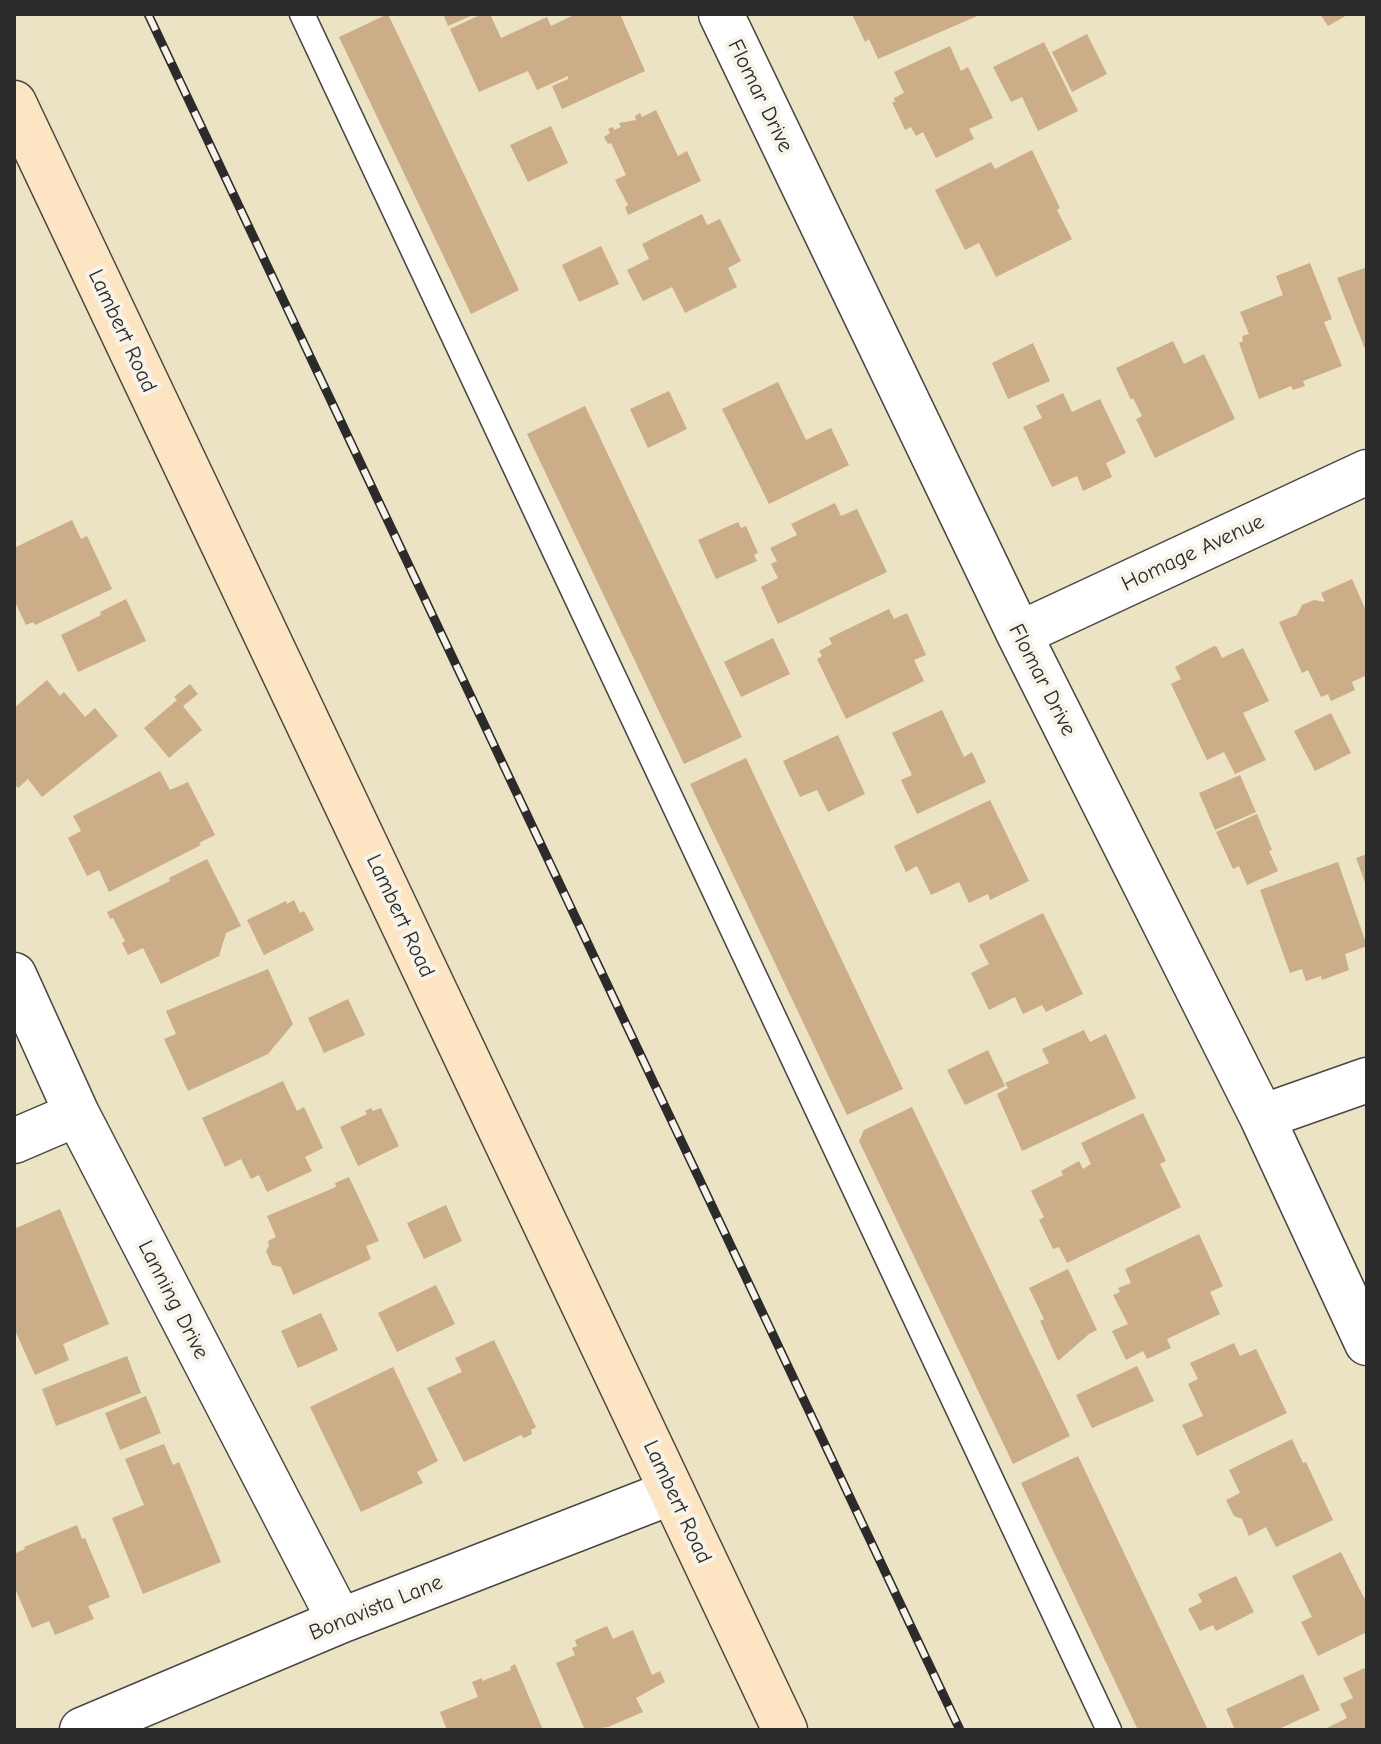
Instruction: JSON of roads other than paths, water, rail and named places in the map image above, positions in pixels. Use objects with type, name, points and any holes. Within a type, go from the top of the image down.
[{"type":"main road","name":"Lambert Road","points":[[14,103],[785,1730]]},
{"type":"street","name":"Flomar Drive","points":[[721,14],[1019,634],[1262,1117],[1367,1343]]},
{"type":"street","name":"Homage Avenue","points":[[1019,634],[1367,472]]},
{"type":"street","name":"Lanning Drive","points":[[14,975],[77,1114],[340,1621]]},
{"type":"street","points":[[1262,1117],[1367,1080]]},
{"type":"street","points":[[14,1141],[77,1114]]},
{"type":"street","name":"Bonavista Lane","points":[[82,1730],[340,1621],[672,1492]]},
{"type":"lane","points":[[302,14],[1109,1730]]},
{"type":"railway","points":[[148,14],[960,1730]]}]
